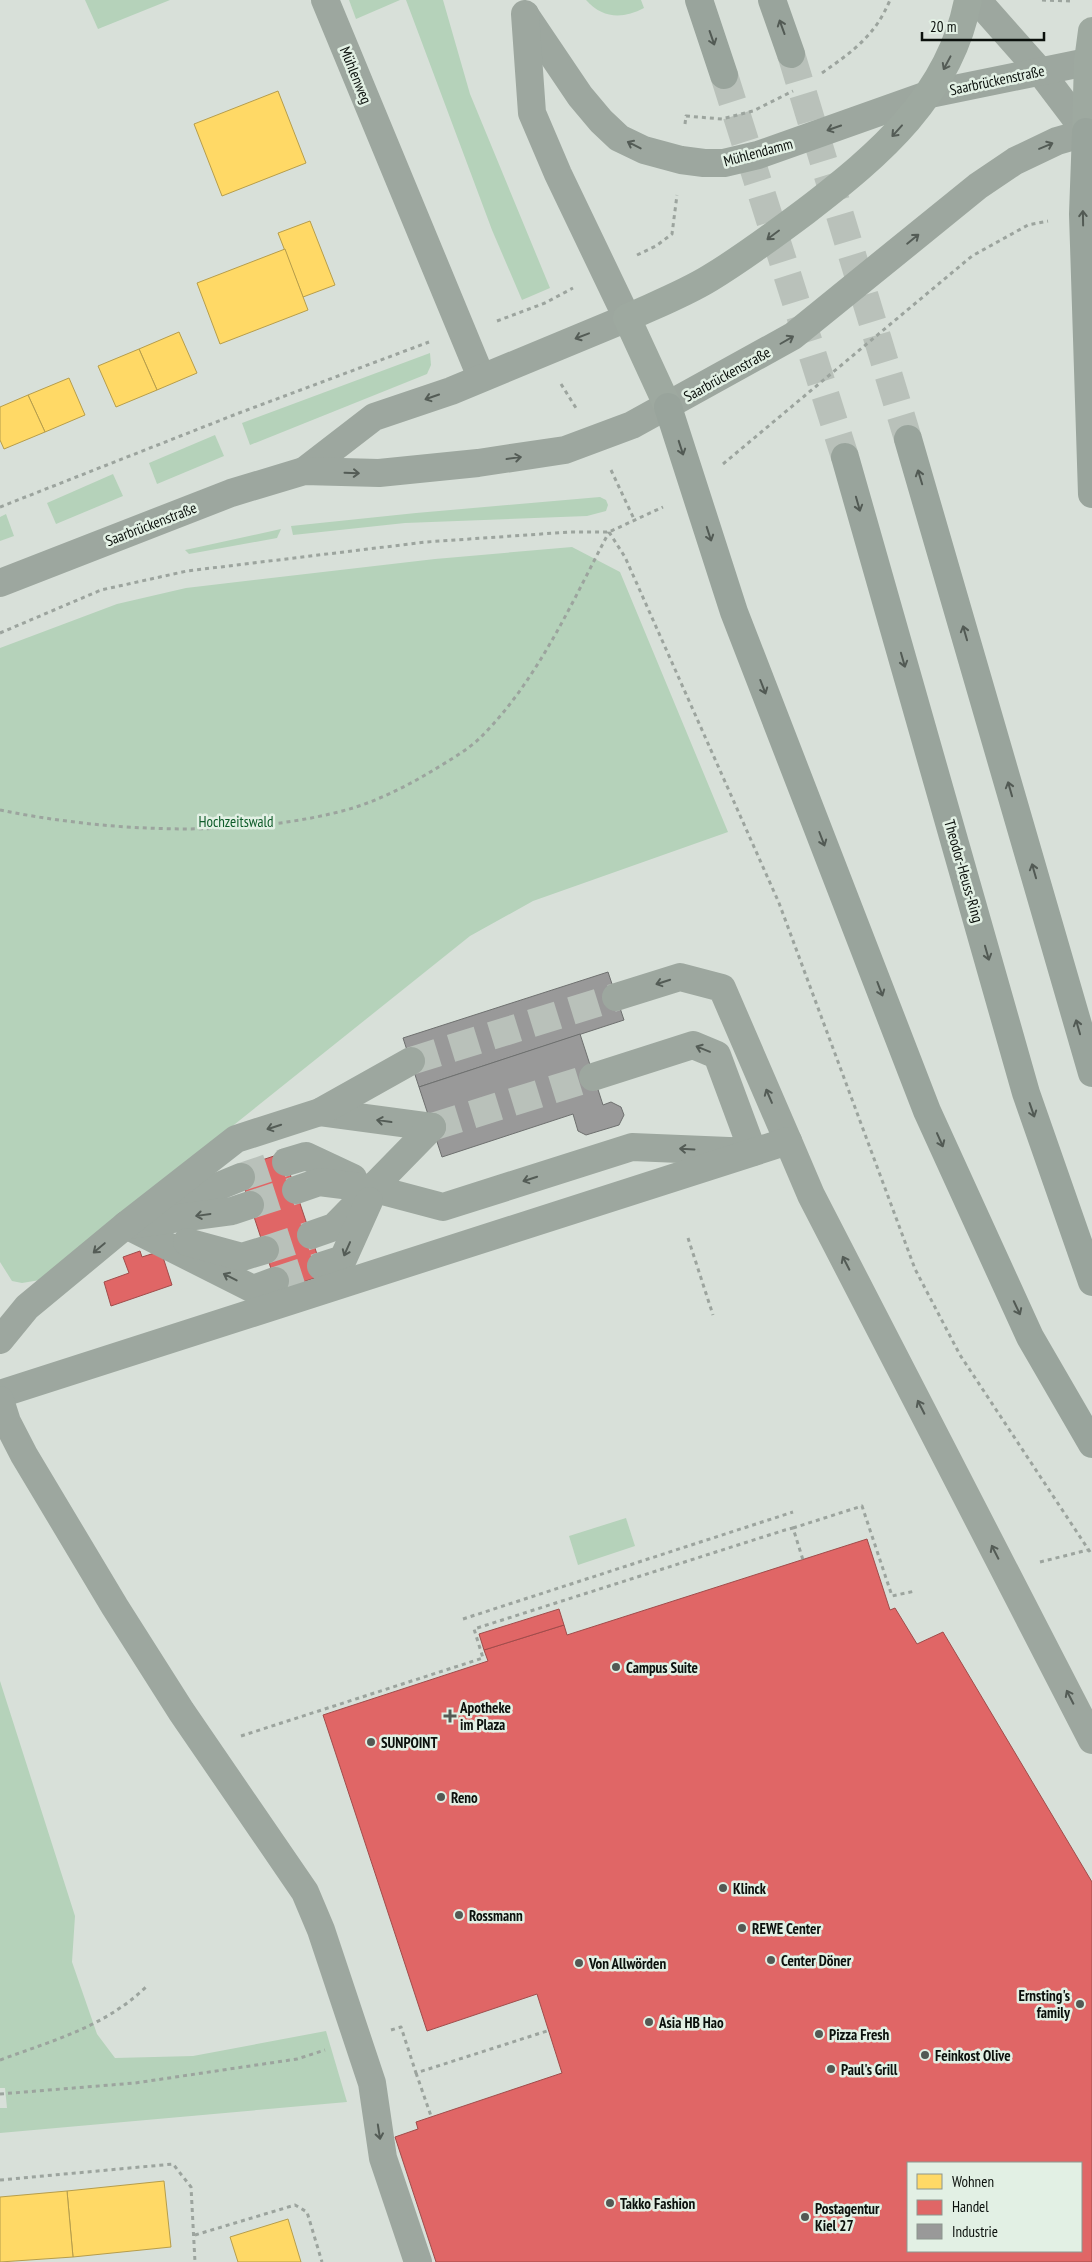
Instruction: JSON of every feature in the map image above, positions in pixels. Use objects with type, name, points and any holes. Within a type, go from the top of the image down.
[{"type":"highway","points":[[699,0],[724,75]]},
{"type":"highway","points":[[772,0],[791,54]]},
{"type":"highway","points":[[1089,132],[1083,214],[1092,494]]},
{"type":"highway","points":[[668,407],[734,612],[927,1111],[1030,1337],[1092,1444]]},
{"type":"highway","points":[[908,439],[1092,1074]]},
{"type":"highway","name":"Theodor-Heuss-Ring","points":[[845,457],[1026,1093],[1092,1282]]},
{"type":"main road","points":[[930,94],[950,58],[960,34],[968,0]]},
{"type":"main road","points":[[1089,132],[1092,31]]},
{"type":"main road","name":"Saarbrückenstraße","points":[[628,318],[708,279],[758,247],[858,171],[930,94]]},
{"type":"main road","name":"Mühlendamm","points":[[628,318],[668,407]]},
{"type":"street","name":"Mühlenweg","points":[[325,0],[481,377]]},
{"type":"street","points":[[976,0],[1039,70],[1089,132]]},
{"type":"street","name":"Mühlendamm","points":[[523,7],[580,96],[601,122],[619,138],[644,150],[680,160],[724,163],[758,155],[930,94]]},
{"type":"street","name":"Mühlendamm","points":[[523,7],[532,113],[558,174],[628,318]]},
{"type":"street","name":"Saarbrückenstraße","points":[[930,94],[1090,61]]},
{"type":"street","name":"Saarbrückenstraße","points":[[0,583],[231,493],[304,471],[379,473],[478,463],[565,450],[632,425],[668,407],[794,336],[978,186],[1015,161],[1058,141],[1089,132]]},
{"type":"street","name":"Saarbrückenstraße","points":[[304,471],[374,417],[451,391],[481,377],[628,318]]},
{"type":"street","points":[[616,997],[680,977],[722,988],[811,1195],[1092,1740]]},
{"type":"street","points":[[593,1077],[693,1045],[717,1055],[753,1152]]},
{"type":"street","points":[[0,1340],[27,1307],[126,1225],[236,1139],[320,1112],[411,1061]]},
{"type":"street","points":[[310,1235],[334,1227],[432,1128],[320,1112]]},
{"type":"street","points":[[0,1394],[788,1141]]},
{"type":"street","points":[[296,1190],[319,1182],[374,1188],[443,1207],[632,1147],[753,1152]]},
{"type":"street","points":[[286,1162],[306,1156],[374,1188]]},
{"type":"street","points":[[126,1225],[241,1177]]},
{"type":"street","points":[[321,1266],[343,1259],[374,1188]]},
{"type":"street","points":[[126,1225],[232,1211],[250,1205]]},
{"type":"street","points":[[126,1225],[242,1257],[265,1250]]},
{"type":"street","points":[[126,1225],[253,1289],[275,1281]]},
{"type":"street","points":[[0,1400],[7,1422],[24,1456],[115,1607],[181,1711],[305,1892],[321,1930],[372,2084],[383,2158],[418,2262]]},
{"type":"path","points":[[1042,0],[1075,1]]},
{"type":"path","points":[[0,633],[101,590],[187,571],[426,542],[570,532],[609,532],[662,508],[694,488],[972,256],[1028,225],[1083,214]]},
{"type":"path","points":[[0,507],[424,343]]},
{"type":"path","points":[[0,810],[30,816],[105,825],[240,828],[353,808],[402,788],[448,761],[480,738],[520,692],[564,618],[609,532]]},
{"type":"path","points":[[609,532],[625,557],[779,903],[915,1269],[960,1355],[1092,1555]]},
{"type":"path","points":[[688,1238],[713,1315]]},
{"type":"path","points":[[245,1735],[483,1658],[474,1629],[862,1506],[892,1596],[915,1591]]},
{"type":"path","points":[[463,1619],[793,1512]]},
{"type":"path","points":[[793,1528],[803,1560]]},
{"type":"path","points":[[1034,1564],[1088,1550]]},
{"type":"path","points":[[0,2060],[88,2028],[129,2004],[147,1986]]},
{"type":"path","points":[[389,2030],[401,2027],[431,2116]]},
{"type":"path","points":[[416,2073],[550,2030]]},
{"type":"path","points":[[0,2094],[135,2083],[297,2059],[328,2049]]},
{"type":"path","points":[[0,2180],[173,2164],[190,2187],[196,2262]]},
{"type":"path","points":[[195,2236],[295,2205],[307,2212],[322,2262]]},
{"type":"green space","points":[[85,0],[170,0],[98,29]]},
{"type":"green space","points":[[349,0],[400,0],[356,19]]},
{"type":"green space","points":[[406,0],[443,0],[470,94],[550,288],[522,300],[492,230]]},
{"type":"green space","points":[[586,0],[641,0],[644,8],[628,14],[606,14],[599,11]]},
{"type":"green space","points":[[430,353],[431,365],[427,374],[250,445],[242,423]]},
{"type":"green space","points":[[215,435],[224,456],[157,484],[149,463]]},
{"type":"green space","points":[[113,474],[123,496],[56,524],[47,503]]},
{"type":"green space","points":[[600,497],[606,500],[608,505],[606,511],[587,516],[405,523],[293,535],[291,526],[416,513]]},
{"type":"green space","points":[[6,514],[14,536],[0,541],[0,517]]},
{"type":"green space","points":[[281,529],[277,538],[189,554],[185,550]]},
{"type":"green space","name":"Hochzeitswald","points":[[572,547],[620,572],[728,832],[533,901],[470,936],[40,1280],[22,1283],[12,1281],[0,1262],[0,648],[117,604],[186,588],[435,559]]},
{"type":"green space","points":[[626,1518],[635,1546],[578,1565],[569,1536]]},
{"type":"green space","points":[[0,1681],[75,1916],[72,1962],[97,2034],[115,2058],[193,2056],[326,2031],[347,2102],[0,2133],[0,2108],[7,2108],[5,2088],[0,2088]]},
{"type":"building: Wohnen","points":[[278,91],[306,163],[222,196],[194,124]]},
{"type":"building: Wohnen","points":[[310,221],[335,285],[303,297],[278,233]]},
{"type":"building: Wohnen","points":[[285,249],[308,310],[220,344],[197,283]]},
{"type":"building: Wohnen","points":[[179,332],[197,373],[157,390],[139,349]]},
{"type":"building: Wohnen","points":[[139,349],[157,390],[116,407],[98,366]]},
{"type":"building: Wohnen","points":[[69,378],[85,415],[45,432],[28,395]]},
{"type":"building: Wohnen","points":[[28,395],[45,432],[4,449],[0,440],[0,407]]},
{"type":"building: Wohnen","points":[[164,2181],[171,2247],[73,2257],[67,2191]]},
{"type":"building: Wohnen","points":[[67,2191],[73,2257],[0,2262],[0,2197]]},
{"type":"building: Wohnen","points":[[288,2219],[301,2262],[238,2262],[230,2237]]},
{"type":"building: Handel","points":[[283,1153],[324,1275],[278,1290],[238,1168]]},
{"type":"building: Handel","points":[[140,1251],[142,1257],[161,1251],[172,1285],[111,1306],[104,1282],[129,1273],[123,1257]]},
{"type":"building: Handel","name":"REWE Center","points":[[867,1539],[890,1610],[895,1608],[917,1644],[943,1632],[1092,1882],[1092,2262],[436,2262],[395,2137],[418,2129],[416,2122],[562,2073],[537,1994],[427,2031],[323,1715],[488,1661],[484,1650],[564,1625],[567,1635]]},
{"type":"building: Handel","points":[[559,1609],[564,1625],[484,1650],[479,1634]]},
{"type":"building: Industrie","points":[[608,972],[624,1020],[419,1087],[403,1038]]},
{"type":"building: Industrie","points":[[580,1034],[603,1105],[611,1102],[621,1107],[624,1115],[619,1125],[586,1135],[578,1131],[573,1114],[442,1157],[419,1087]]},
{"type":"tunnel","points":[[791,54],[908,439]]},
{"type":"tunnel","points":[[724,75],[845,457]]},
{"type":"tunnel","points":[[411,1061],[616,997]]},
{"type":"tunnel","points":[[432,1127],[593,1077]]},
{"type":"tunnel","points":[[241,1177],[286,1162]]},
{"type":"tunnel","points":[[250,1205],[296,1190]]},
{"type":"tunnel","points":[[265,1250],[311,1235]]},
{"type":"tunnel","points":[[275,1281],[321,1266]]},
{"type":"place","name":"Campus Suite","points":[[616,1667]]},
{"type":"place","name":"Apotheke im Plaza","points":[[450,1716]]},
{"type":"place","name":"SUNPOINT","points":[[371,1742]]},
{"type":"place","name":"Reno","points":[[441,1797]]},
{"type":"place","name":"Klinck","points":[[723,1888]]},
{"type":"place","name":"Rossmann","points":[[459,1915]]},
{"type":"place","name":"REWE Center","points":[[742,1928]]},
{"type":"place","name":"Center Döner","points":[[771,1960]]},
{"type":"place","name":"Von Allwörden","points":[[579,1963]]},
{"type":"place","name":"Ernsting's family","points":[[1080,2004]]},
{"type":"place","name":"Asia HB Hao","points":[[649,2022]]},
{"type":"place","name":"Pizza Fresh","points":[[819,2034]]},
{"type":"place","name":"Feinkost Olive","points":[[925,2055]]},
{"type":"place","name":"Paul's Grill","points":[[831,2069]]},
{"type":"place","name":"Takko Fashion","points":[[610,2203]]},
{"type":"place","name":"Postagentur Kiel 27","points":[[805,2217]]}]
